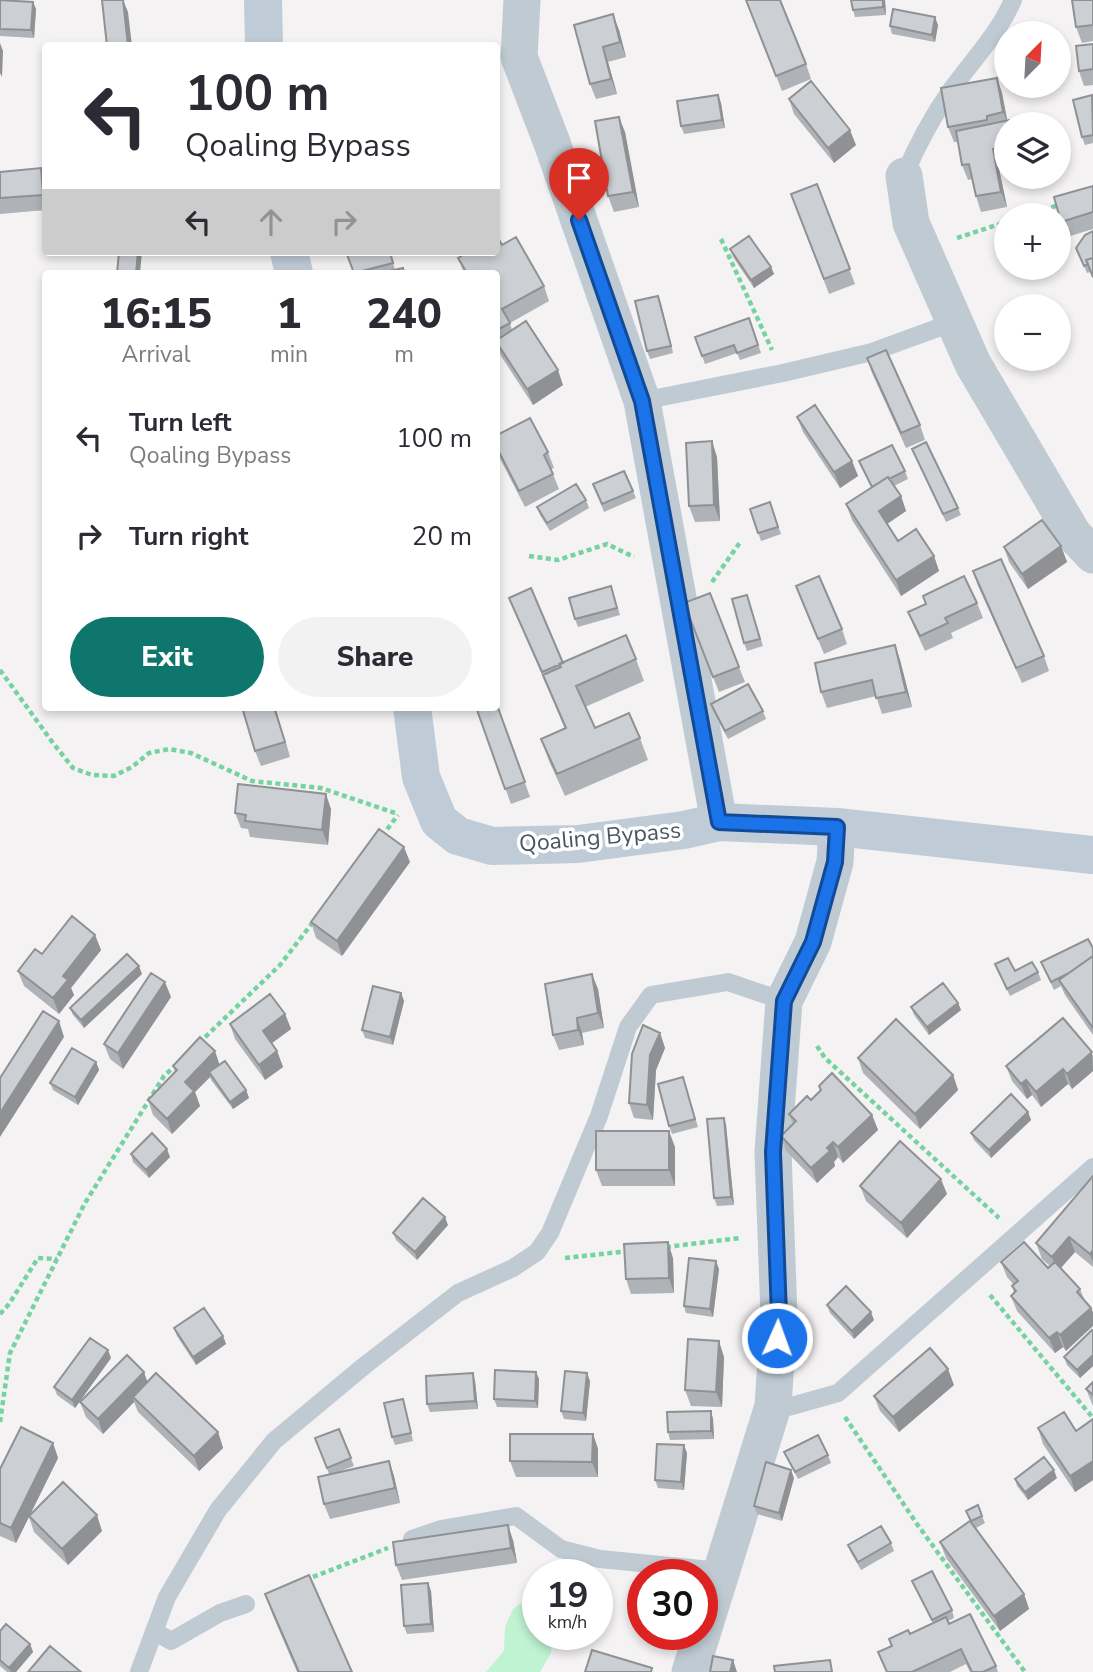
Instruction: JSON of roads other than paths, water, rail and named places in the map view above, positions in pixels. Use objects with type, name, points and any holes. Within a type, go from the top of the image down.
[{"type":"main road","points":[[263,0],[264,42]]},
{"type":"main road","name":"Qoaling Bypass","points":[[413,711],[421,777],[439,821],[458,836],[492,846],[578,844],[684,830],[719,822],[837,827],[1093,855]]},
{"type":"street","points":[[522,0],[519,57],[552,143],[642,401],[719,822]]},
{"type":"street","points":[[904,176],[911,223],[973,365],[1073,534],[1093,555]]},
{"type":"street","points":[[718,1581],[773,1406],[779,1315],[773,1152],[784,1001],[813,942],[835,862],[837,827]]},
{"type":"street","points":[[690,1672],[697,1650]]},
{"type":"lane","points":[[904,176],[920,137],[1006,16],[1013,0]]},
{"type":"lane","points":[[642,401],[872,352],[954,322]]},
{"type":"lane","points":[[139,1672],[167,1597],[218,1510],[274,1441],[458,1293],[513,1268],[537,1252],[550,1233],[599,1116],[628,1027],[651,995],[728,982],[784,1001]]},
{"type":"lane","points":[[773,1406],[788,1407],[838,1393],[1093,1167]]},
{"type":"lane","points":[[412,1539],[441,1529],[516,1516],[561,1549],[600,1559],[721,1571]]},
{"type":"lane","points":[[154,1631],[171,1641],[220,1613],[246,1604]]}]
